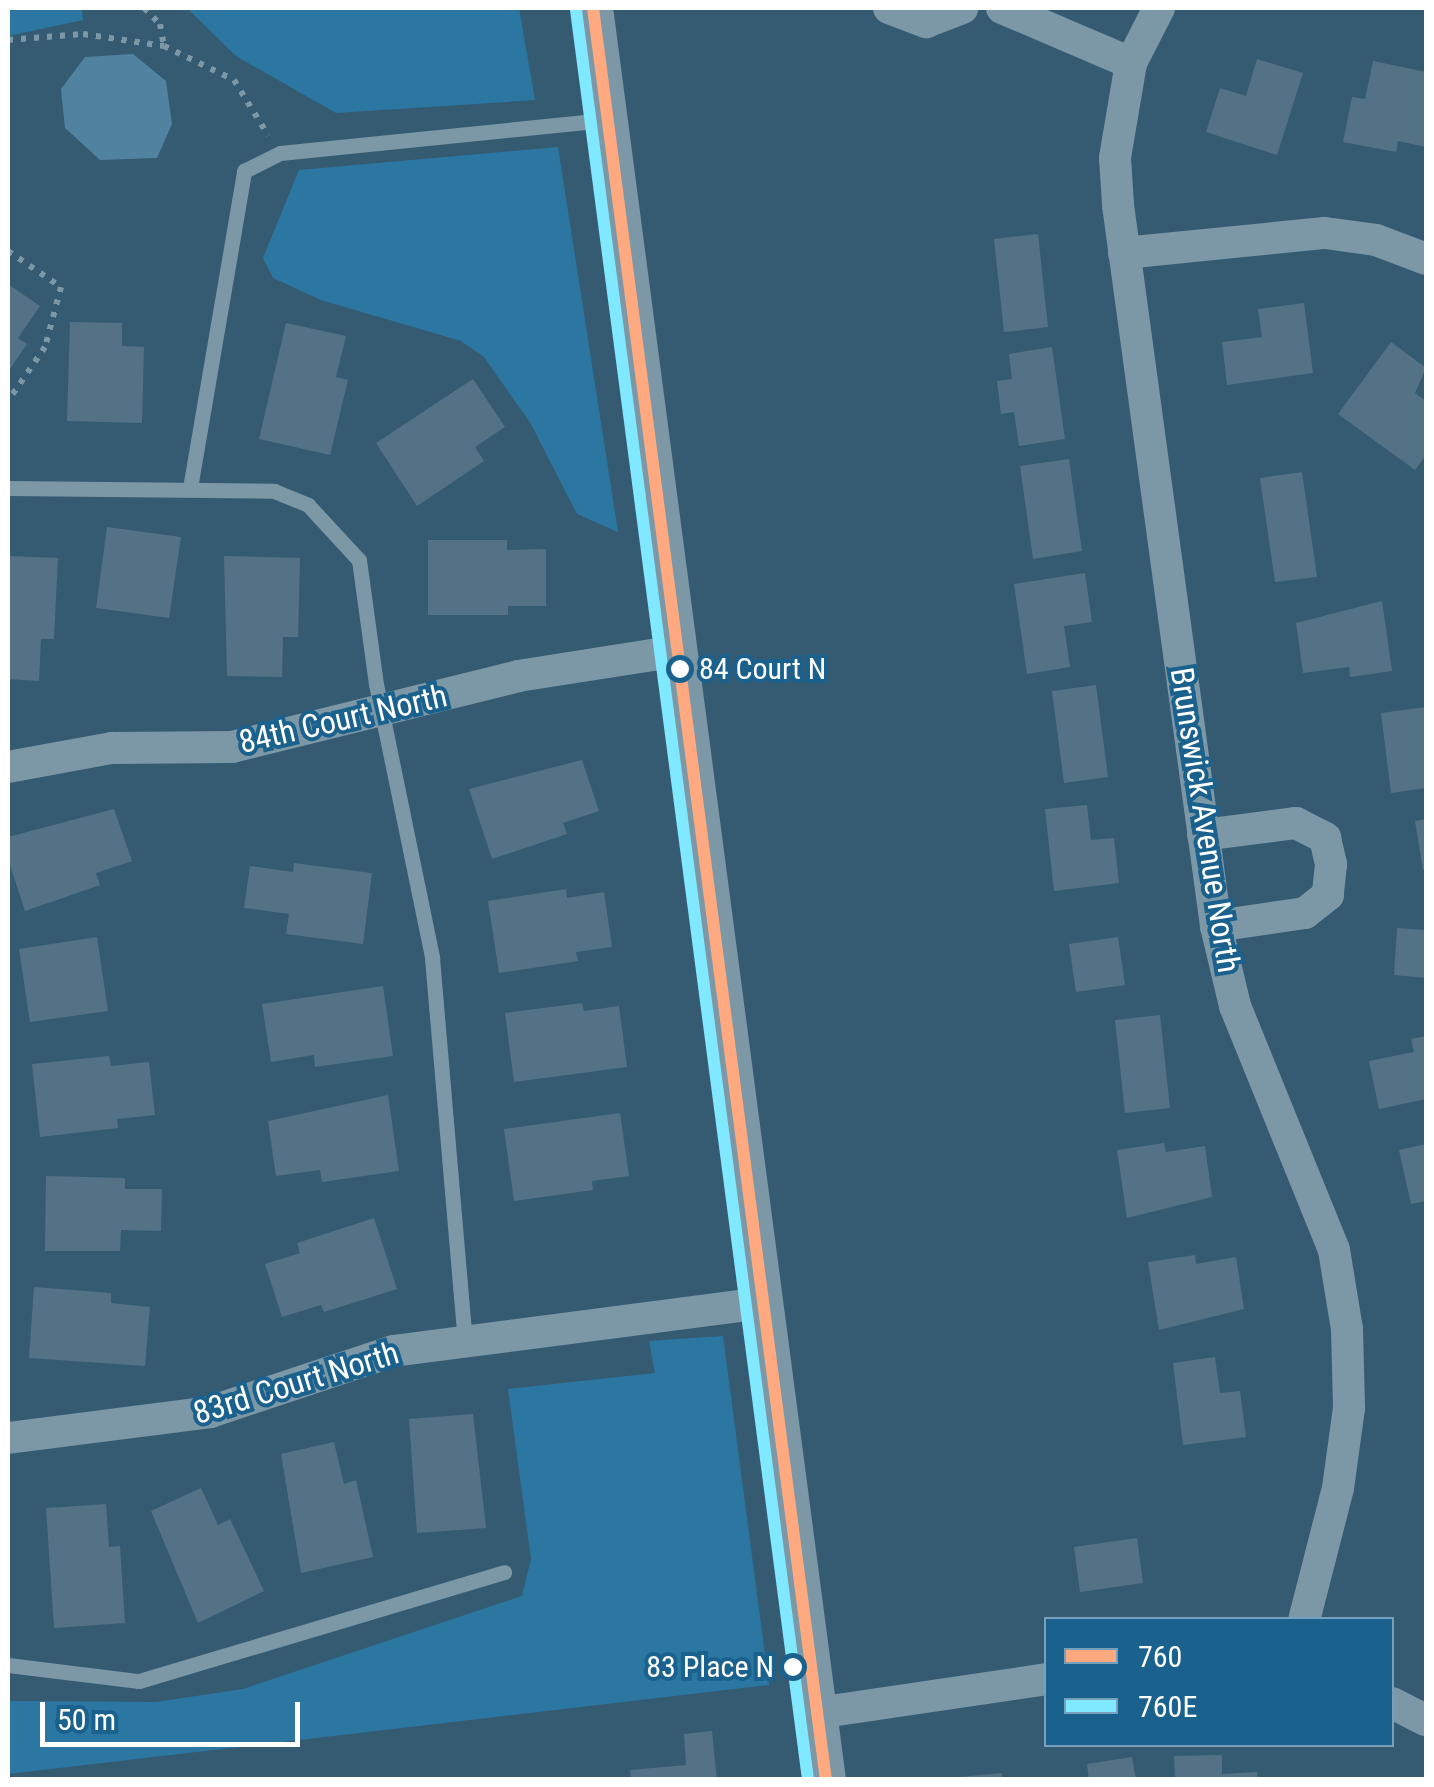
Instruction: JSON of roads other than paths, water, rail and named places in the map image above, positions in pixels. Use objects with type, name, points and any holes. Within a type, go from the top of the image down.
[{"type":"street","points":[[593,8],[826,1780]]},
{"type":"street","points":[[889,8],[926,22],[962,8]]},
{"type":"street","points":[[1002,8],[1131,63]]},
{"type":"street","name":"Brunswick Avenue North","points":[[1159,8],[1131,63],[1115,158],[1124,254],[1203,835],[1216,926],[1235,1006],[1334,1250],[1347,1328],[1349,1408],[1338,1488],[1305,1617]]},
{"type":"street","points":[[1124,254],[1325,233],[1376,240],[1426,259]]},
{"type":"street","name":"84th Court North","points":[[8,767],[112,748],[232,747],[518,676],[677,651]]},
{"type":"street","points":[[1203,835],[1296,823],[1325,838],[1331,864],[1328,895],[1305,913],[1216,926]]},
{"type":"street","name":"83rd Court North","points":[[8,1438],[210,1412],[335,1366],[465,1340],[763,1303]]},
{"type":"street","points":[[817,1712],[1044,1679]]},
{"type":"street","points":[[1394,1704],[1426,1720]]},
{"type":"lane","points":[[190,488],[244,171],[280,154],[607,120]]},
{"type":"lane","points":[[8,488],[274,491],[308,505],[359,560],[382,712],[432,958],[465,1340]]},
{"type":"lane","points":[[8,1665],[139,1681],[504,1572]]},
{"type":"place","name":"84 Court N","points":[[680,669]]},
{"type":"place","name":"83 Place N","points":[[793,1667]]}]
